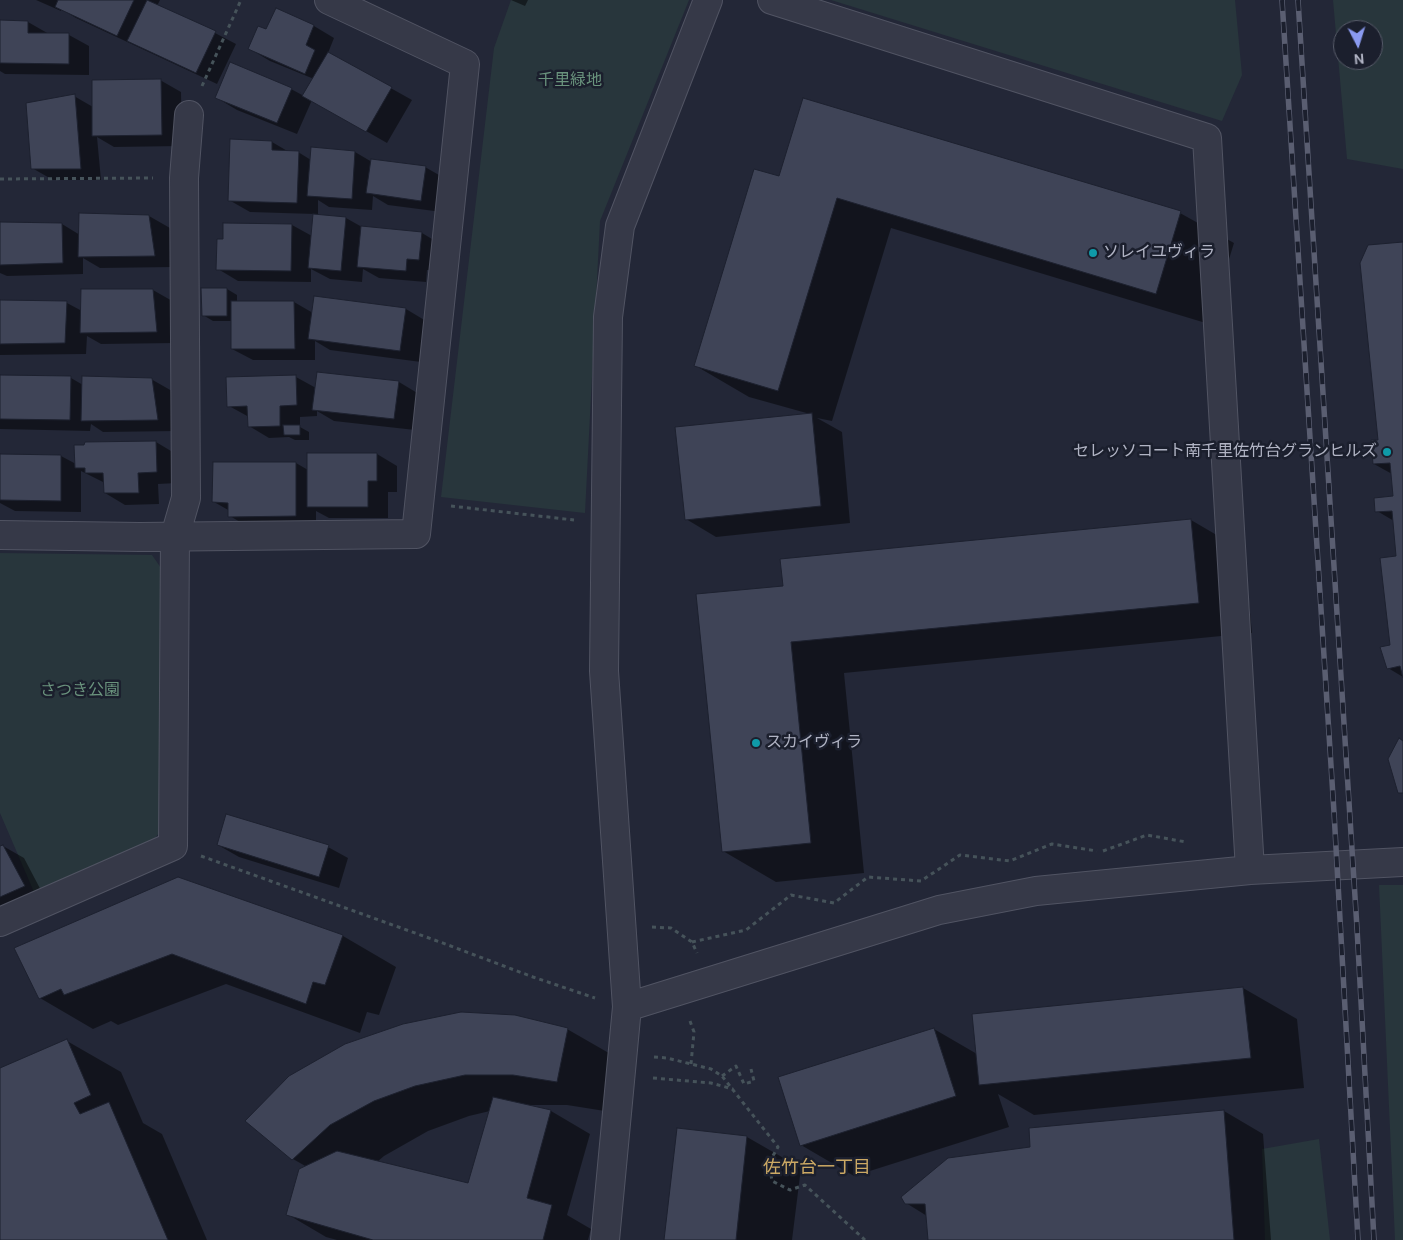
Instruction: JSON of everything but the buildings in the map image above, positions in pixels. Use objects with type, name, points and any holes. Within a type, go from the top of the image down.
[{"type":"street","points":[[0,535],[140,537],[416,534],[466,64],[330,0]]},
{"type":"street","points":[[605,1240],[627,1006],[604,671],[608,317],[620,226],[708,0]]},
{"type":"street","points":[[772,0],[1207,138],[1250,870]]},
{"type":"street","points":[[0,922],[173,846],[175,536],[186,498],[184,178],[188,115]]},
{"type":"street","points":[[627,1006],[939,910],[1036,891],[1250,870],[1403,862]]},
{"type":"path","points":[[188,115],[241,0]]},
{"type":"path","points":[[0,179],[184,178]]},
{"type":"path","points":[[419,503],[578,521]]},
{"type":"path","points":[[206,858],[600,1000]]},
{"type":"path","points":[[652,927],[671,928],[692,942],[700,959]]},
{"type":"path","points":[[691,1064],[694,1032],[692,1027]]},
{"type":"path","points":[[667,1058],[711,1069],[722,1076],[778,1146],[769,1163],[772,1181],[790,1190],[805,1184],[866,1240]]},
{"type":"path","points":[[722,1076],[736,1066],[744,1084],[754,1081],[751,1070]]},
{"type":"path","points":[[649,1078],[712,1083],[734,1089]]},
{"type":"green space","name":"千里緑地","points":[[511,0],[689,0],[600,221],[585,513],[441,497],[494,48]]},
{"type":"green space","points":[[831,0],[1235,0],[1242,75],[1222,121]]},
{"type":"green space","points":[[1333,0],[1403,0],[1403,169],[1347,159],[1339,70],[1383,70],[1383,20],[1335,20]]},
{"type":"green space","name":"さつき公園","points":[[0,553],[152,555],[161,568],[159,833],[149,846],[34,892],[0,813]]},
{"type":"green space","points":[[1379,885],[1403,885],[1403,1240],[1395,1240]]},
{"type":"green space","points":[[1319,1139],[1330,1240],[1265,1240],[1262,1149]]},
{"type":"railway","points":[[1282,0],[1334,812],[1358,1240]]},
{"type":"railway","points":[[1298,0],[1357,928],[1374,1240]]},
{"type":"place","name":"ソレイユヴィラ","points":[[1093,253]]},
{"type":"place","name":"セレッソコート南千里佐竹台グランヒルズ","points":[[1387,452]]},
{"type":"place","name":"スカイヴィラ","points":[[756,743]]},
{"type":"district","name":"佐竹台一丁目","points":[[817,1168]]}]
